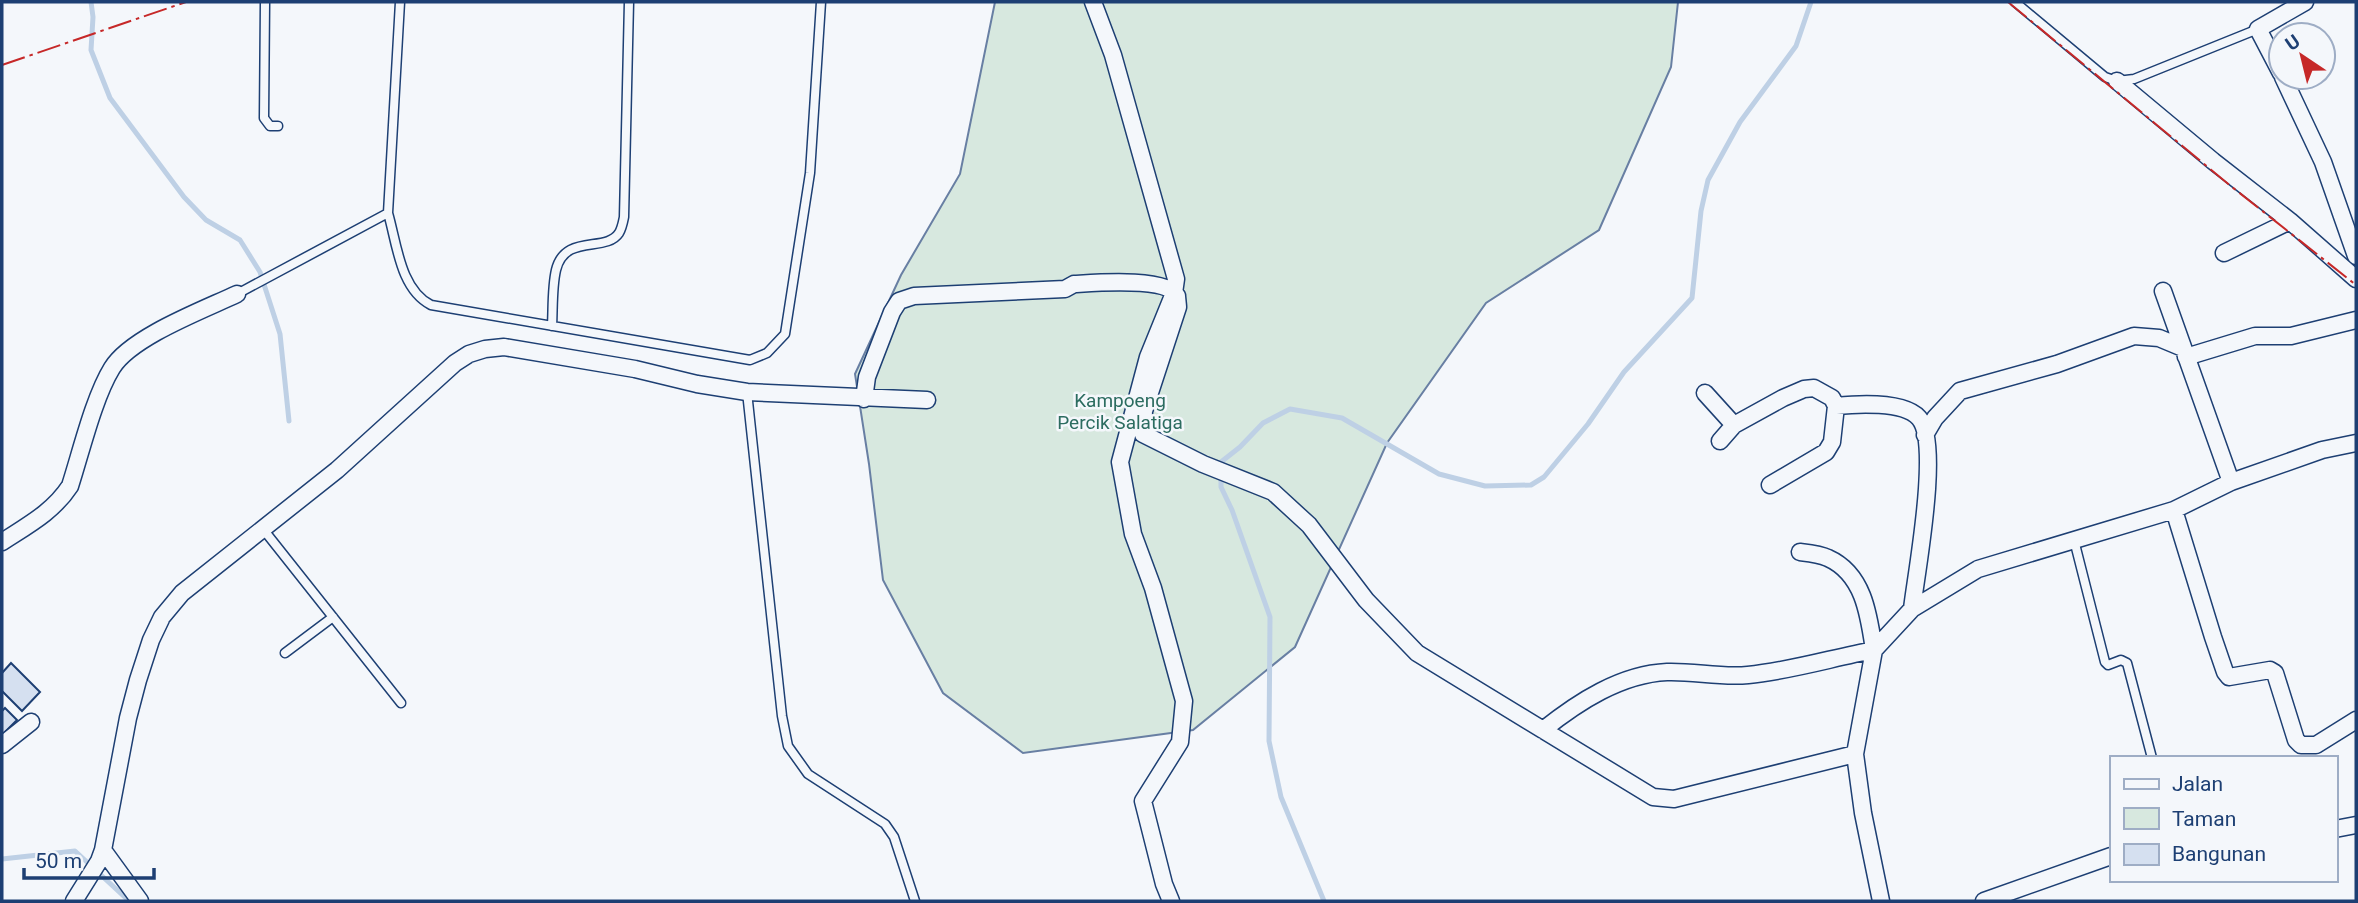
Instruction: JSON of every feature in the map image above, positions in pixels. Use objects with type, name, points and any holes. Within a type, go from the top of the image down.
[{"type":"street","points":[[1093,2],[1113,55],[1176,279],[1174,293],[1148,357],[1120,462],[1133,534],[1153,588],[1184,701],[1180,741],[1143,800],[1164,884],[1171,901]]},
{"type":"street","points":[[2267,46],[2258,29],[2305,2]]},
{"type":"street","points":[[2117,81],[2213,162],[2290,221],[2356,279]]},
{"type":"street","points":[[2290,91],[2323,162],[2356,256]]},
{"type":"street","points":[[2224,253],[2290,221]]},
{"type":"street","points":[[864,398],[870,368],[899,301],[914,296],[1065,289],[1074,284],[1154,284],[1174,293],[1178,307],[1144,411],[1143,434],[1203,464],[1273,492],[1310,525],[1366,600],[1417,653],[1653,797],[1674,799],[1855,754]]},
{"type":"street","points":[[2163,291],[2231,482]]},
{"type":"street","points":[[2,542],[52,509],[70,486],[112,367],[128,351],[151,336],[237,294]]},
{"type":"street","points":[[1925,435],[1935,418],[1960,391],[2057,364],[2134,336],[2159,338],[2185,352],[2255,336],[2291,335],[2356,320]]},
{"type":"street","points":[[74,901],[101,855],[128,718],[151,640],[162,617],[182,593],[337,470],[455,363],[469,354],[504,347],[635,369],[747,392],[927,400]]},
{"type":"street","points":[[1720,441],[1734,425],[1804,389],[1814,388],[1832,398],[1836,405],[1832,442],[1826,452],[1770,485]]},
{"type":"street","points":[[1705,393],[1734,425]]},
{"type":"street","points":[[1836,405],[1868,403],[1907,411],[1920,418],[1929,471],[1912,609]]},
{"type":"street","points":[[1543,730],[1602,691],[1641,676],[1668,672],[1751,675],[1874,650],[1912,609],[1978,569],[2174,510],[2231,482],[2322,450],[2356,443]]},
{"type":"street","points":[[2174,510],[2213,637],[2229,677],[2270,670],[2275,673],[2296,740],[2301,745],[2316,745],[2356,720]]},
{"type":"street","points":[[1800,552],[1829,558],[1845,569],[1855,581],[1865,604],[1874,650],[1855,754],[1863,813],[1881,901]]},
{"type":"street","points":[[2,745],[32,722]]},
{"type":"street","points":[[2337,829],[2356,825]]},
{"type":"street","points":[[101,855],[140,901]]},
{"type":"street","points":[[1984,901],[2110,856]]},
{"type":"lane","points":[[265,2],[264,118],[270,126],[278,126]]},
{"type":"lane","points":[[400,2],[388,213],[403,269],[418,298],[430,305],[750,360],[767,353],[785,334],[810,173],[821,2]]},
{"type":"lane","points":[[552,326],[556,268],[564,254],[579,244],[612,240],[620,231],[624,217],[629,2]]},
{"type":"lane","points":[[2015,2],[2105,77],[2117,81],[2134,79],[2258,29]]},
{"type":"lane","points":[[237,294],[388,213]]},
{"type":"lane","points":[[747,392],[782,716],[788,746],[808,774],[885,824],[894,837],[915,901]]},
{"type":"lane","points":[[263,529],[401,703]]},
{"type":"lane","points":[[2074,538],[2105,662],[2108,665],[2121,660],[2127,663],[2151,756]]},
{"type":"lane","points":[[285,653],[333,617]]},
{"type":"green space","name":"Kampoeng Percik Salatiga","points":[[995,2],[1678,2],[1671,67],[1599,230],[1486,303],[1387,443],[1295,647],[1193,730],[1023,753],[943,693],[883,580],[855,374],[901,275],[960,174]]},
{"type":"building","points":[[11,663],[40,692],[22,711],[2,691],[2,673]]},
{"type":"building","points":[[5,708],[17,720],[2,735],[2,711]]},
{"type":"waterway","points":[[91,2],[91,50],[110,98],[184,197],[206,220],[240,240],[260,272],[280,334],[289,421]]},
{"type":"waterway","points":[[1324,901],[1281,797],[1269,741],[1270,617],[1232,510],[1221,487],[1221,462],[1263,423],[1290,409],[1342,418],[1439,474],[1485,486],[1531,485],[1544,477],[1588,424],[1624,372],[1692,298],[1701,211],[1708,180],[1740,122],[1796,46],[1811,2]]},
{"type":"waterway","points":[[2,859],[75,851],[129,901]]},
{"type":"power","points":[[2,65],[186,2]]},
{"type":"power","points":[[2008,2],[2232,187],[2356,285]]}]
